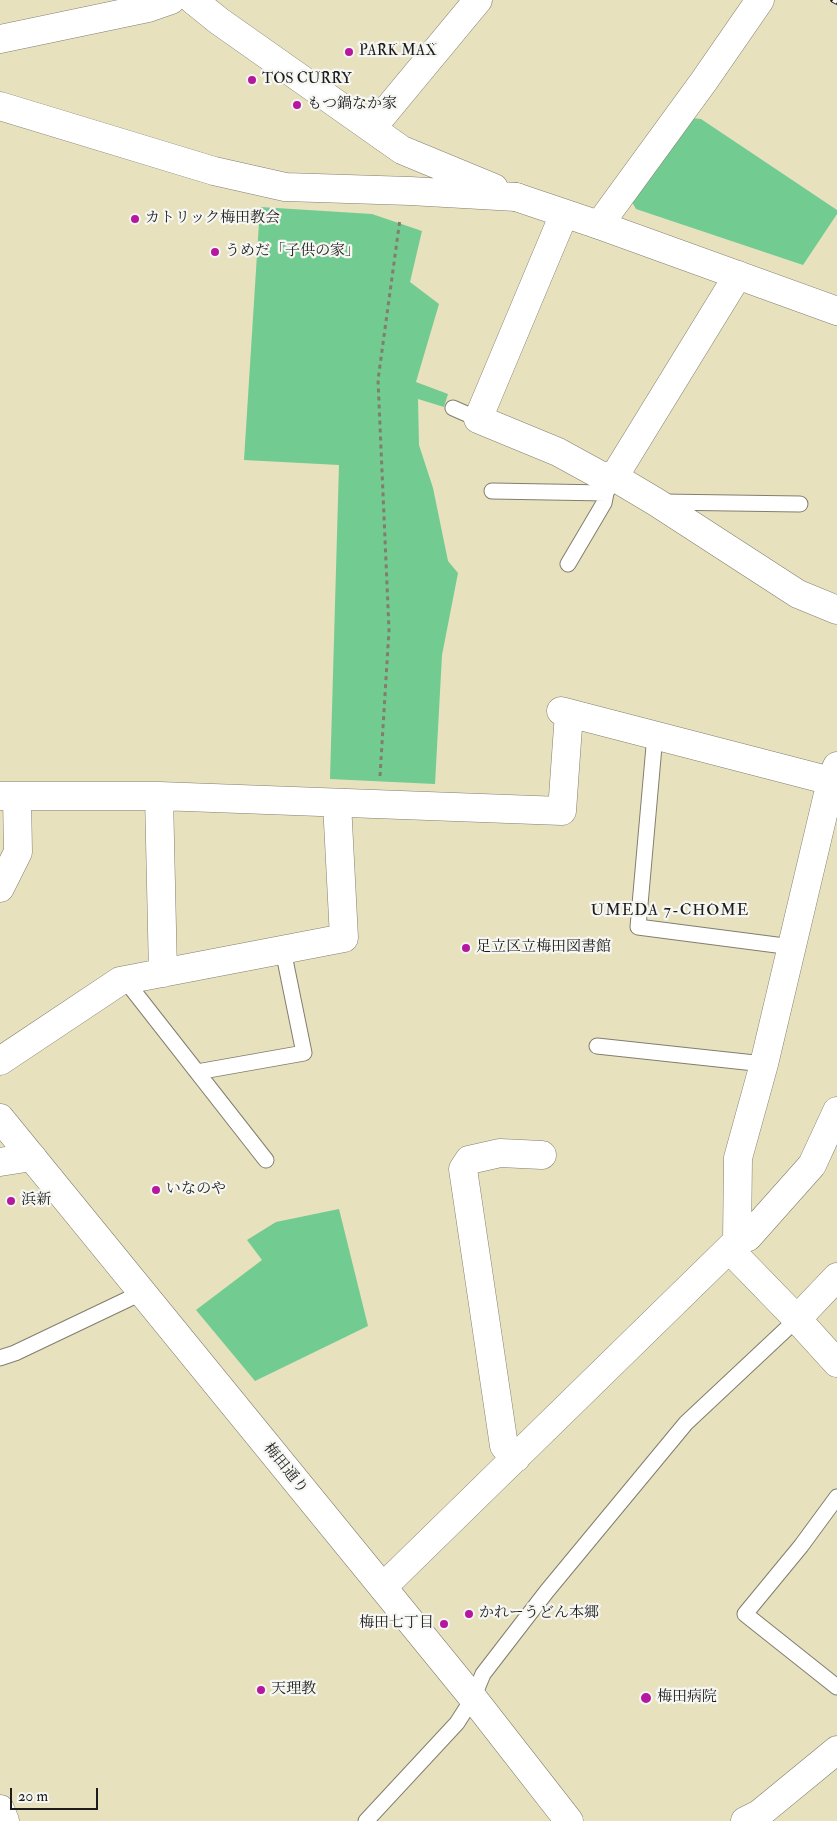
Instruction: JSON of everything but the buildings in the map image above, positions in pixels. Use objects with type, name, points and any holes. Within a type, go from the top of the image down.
[{"type":"street","points":[[0,39],[148,8],[171,0]]},
{"type":"street","points":[[193,0],[218,21],[402,150],[516,197],[837,311]]},
{"type":"street","points":[[372,128],[478,0]]},
{"type":"street","points":[[599,225],[704,81],[760,0]]},
{"type":"street","points":[[0,106],[223,173],[285,187],[394,201],[516,197]]},
{"type":"street","points":[[394,201],[398,184],[404,174],[405,162],[402,150]]},
{"type":"street","points":[[564,214],[478,418],[558,452],[600,475],[610,485],[656,502],[798,594],[837,610]]},
{"type":"street","points":[[610,485],[738,275]]},
{"type":"street","points":[[0,888],[18,852],[9,797],[159,796],[562,811],[565,712],[835,777],[764,1064],[738,1158],[733,1245],[837,1363]]},
{"type":"street","points":[[159,796],[163,973]]},
{"type":"street","points":[[0,1060],[120,981],[344,938],[337,803]]},
{"type":"street","points":[[383,1587],[733,1245],[748,1237],[812,1165],[837,1111]]},
{"type":"street","name":"梅田通り","points":[[0,1118],[473,1698],[568,1821]]},
{"type":"street","points":[[516,1458],[504,1446],[463,1169],[469,1160],[500,1153],[542,1154]]},
{"type":"street","points":[[0,1162],[32,1157]]},
{"type":"street","points":[[798,1319],[837,1277]]},
{"type":"street","points":[[745,1821],[758,1814],[837,1750]]},
{"type":"street","points":[[0,1808],[5,1821]]},
{"type":"lane","points":[[453,408],[478,418]]},
{"type":"lane","points":[[492,492],[610,485],[604,502],[568,564]]},
{"type":"lane","points":[[656,502],[800,504]]},
{"type":"lane","points":[[655,735],[638,927],[792,947]]},
{"type":"lane","points":[[197,1072],[304,1053],[283,950]]},
{"type":"lane","points":[[125,980],[266,1160]]},
{"type":"lane","points":[[597,1046],[764,1064]]},
{"type":"lane","points":[[0,1358],[15,1354],[141,1293]]},
{"type":"lane","points":[[366,1821],[457,1723],[473,1698],[483,1674],[547,1591],[686,1424],[798,1319]]},
{"type":"lane","points":[[837,1497],[801,1546],[745,1614],[837,1687]]},
{"type":"path","points":[[379,804],[388,630],[378,380],[394,201]]},
{"type":"green space","points":[[691,118],[701,119],[837,210],[837,214],[803,265],[636,209],[632,202]]},
{"type":"green space","points":[[260,207],[372,214],[422,231],[410,282],[439,304],[416,382],[448,394],[444,407],[418,399],[419,445],[433,488],[448,561],[458,573],[442,655],[435,784],[330,779],[339,465],[244,460]]},
{"type":"green space","points":[[339,1209],[368,1326],[255,1381],[196,1310],[262,1260],[247,1240],[276,1222]]},
{"type":"railway","points":[[833,0],[837,2]]},
{"type":"place","name":"PARK MAX","points":[[349,52]]},
{"type":"place","name":"TOS CURRY","points":[[252,80]]},
{"type":"place","name":"もつ鍋なか家","points":[[297,105]]},
{"type":"place","name":"カトリック梅田教会","points":[[135,219]]},
{"type":"place","name":"うめだ「子供の家」","points":[[215,252]]},
{"type":"place","name":"足立区立梅田図書館","points":[[466,948]]},
{"type":"place","name":"いなのや","points":[[156,1190]]},
{"type":"place","name":"浜新","points":[[11,1201]]},
{"type":"place","name":"かれーうどん本郷","points":[[469,1614]]},
{"type":"place","name":"梅田七丁目","points":[[444,1624]]},
{"type":"place","name":"天理教","points":[[261,1690]]},
{"type":"place","name":"梅田病院","points":[[646,1698]]},
{"type":"district","name":"UMEDA 7-CHOME","points":[[670,912]]}]
